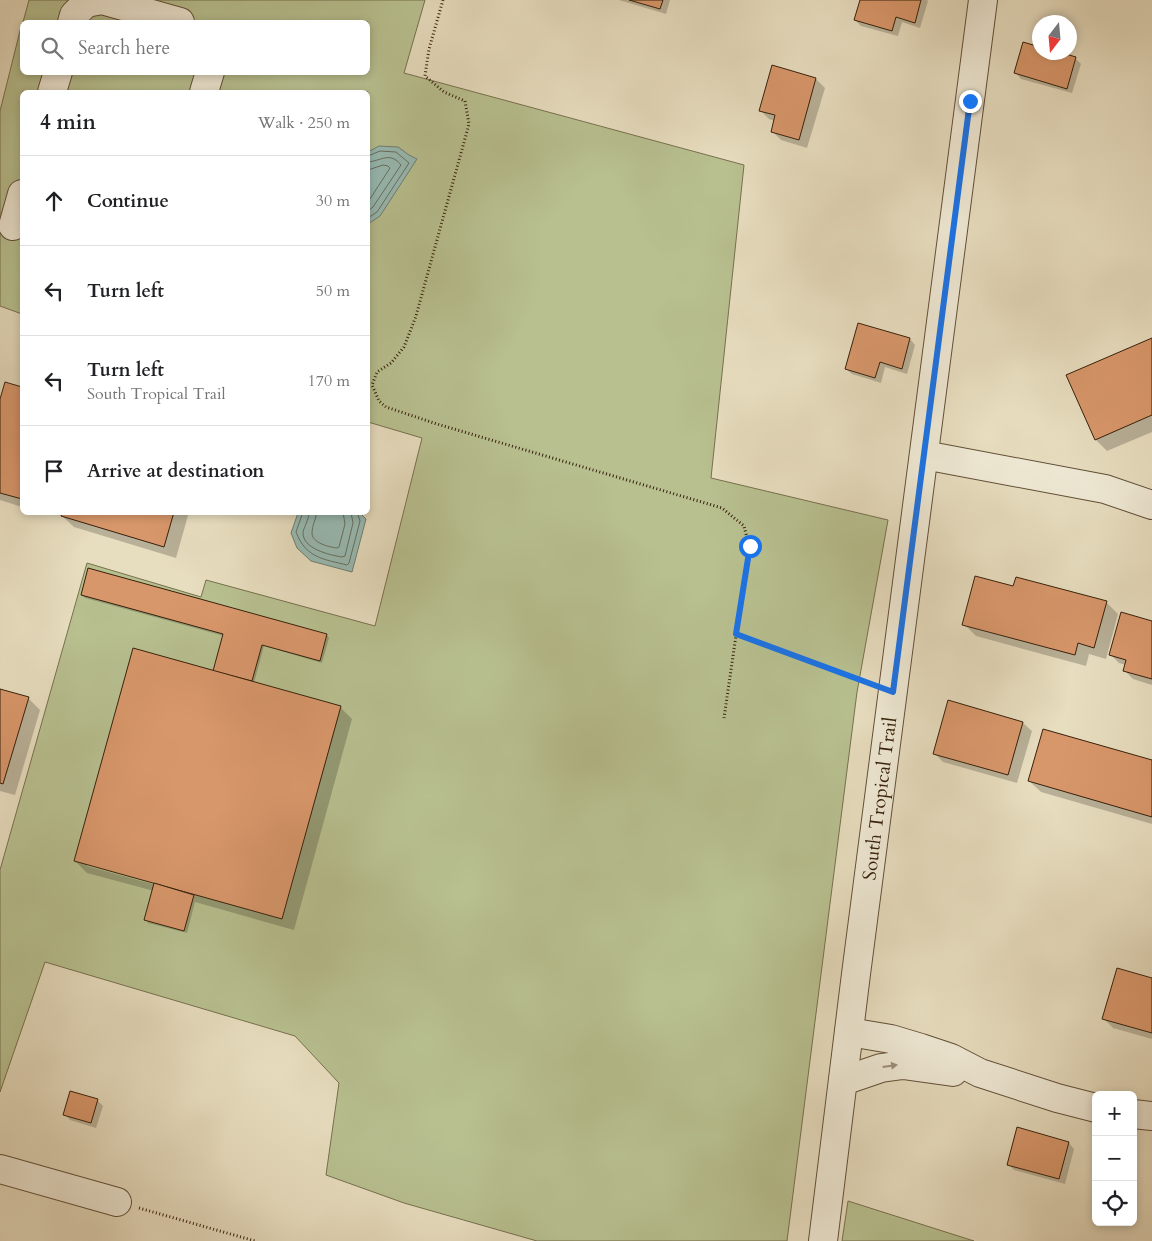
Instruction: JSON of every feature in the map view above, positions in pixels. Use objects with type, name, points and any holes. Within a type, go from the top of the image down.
[{"type":"street","points":[[73,20],[86,3],[102,0],[173,20]]},
{"type":"street","name":"South Tropical Trail","points":[[823,1241],[983,0]]},
{"type":"street","points":[[53,90],[57,75]]},
{"type":"street","points":[[205,90],[209,75]]},
{"type":"street","points":[[12,226],[20,200]]},
{"type":"street","points":[[924,455],[1105,489],[1152,505]]},
{"type":"street","points":[[849,1032],[891,1039],[921,1048],[951,1058],[980,1073],[1057,1098],[1092,1107]]},
{"type":"street","points":[[843,1080],[881,1068],[902,1064],[965,1074],[980,1073]]},
{"type":"street","points":[[1137,1114],[1152,1116]]},
{"type":"street","points":[[0,1169],[117,1202]]},
{"type":"path","points":[[443,0],[429,49],[425,76],[444,92],[465,101],[469,124],[416,316],[404,347],[391,363],[378,372],[372,385],[379,401],[386,407],[437,424],[722,508],[744,526],[750,546],[724,718]]},
{"type":"path","points":[[736,634],[893,692]]},
{"type":"path","points":[[117,1202],[255,1241]]},
{"type":"green space","points":[[29,0],[425,0],[404,73],[744,165],[711,478],[888,520],[857,692],[787,1241],[537,1241],[404,1203],[326,1175],[339,1083],[295,1036],[45,962],[0,1092],[0,870],[87,563],[201,597],[206,580],[375,626],[422,438],[370,423],[370,90],[20,90],[20,313],[0,306],[0,111],[20,31],[20,75],[370,75],[370,20],[24,20]]},
{"type":"green space","points":[[848,1201],[974,1241],[842,1241]]},
{"type":"water","points":[[379,146],[398,147],[417,159],[380,216],[370,223],[370,151]]},
{"type":"water","points":[[297,515],[362,515],[366,519],[352,572],[311,561],[297,548],[291,533]]},
{"type":"building","points":[[629,0],[663,0],[660,9]]},
{"type":"building","points":[[860,0],[921,0],[915,23],[896,17],[892,31],[854,20]]},
{"type":"building","points":[[1023,42],[1032,45],[1032,60],[1075,60],[1067,89],[1014,73]]},
{"type":"building","points":[[772,65],[816,78],[799,140],[771,132],[775,115],[759,111]]},
{"type":"building","points":[[858,323],[910,338],[902,369],[880,362],[875,378],[845,369]]},
{"type":"building","points":[[1152,338],[1152,415],[1095,440],[1066,375]]},
{"type":"building","points":[[5,382],[20,386],[20,498],[0,493],[0,399]]},
{"type":"building","points":[[61,515],[173,515],[164,547]]},
{"type":"building","points":[[88,568],[327,634],[320,661],[262,645],[252,681],[213,671],[223,634],[81,595]]},
{"type":"building","points":[[975,576],[1013,586],[1016,577],[1107,601],[1094,648],[1078,643],[1075,655],[962,625]]},
{"type":"building","points":[[1121,612],[1152,621],[1152,679],[1123,671],[1126,660],[1109,655]]},
{"type":"building","points":[[133,648],[341,706],[282,919],[74,861]]},
{"type":"building","points":[[0,689],[29,697],[3,784],[0,783]]},
{"type":"building","points":[[948,700],[1023,722],[1008,775],[933,754]]},
{"type":"building","points":[[1043,729],[1152,760],[1152,817],[1028,781]]},
{"type":"building","points":[[154,883],[194,895],[184,931],[144,920]]},
{"type":"building","points":[[1117,968],[1152,978],[1152,1033],[1102,1019]]},
{"type":"building","points":[[70,1091],[98,1099],[91,1123],[63,1115]]},
{"type":"building","points":[[1017,1127],[1069,1142],[1059,1179],[1007,1165]]},
{"type":"route","points":[[750,546],[736,634],[893,692],[970,101]]}]
